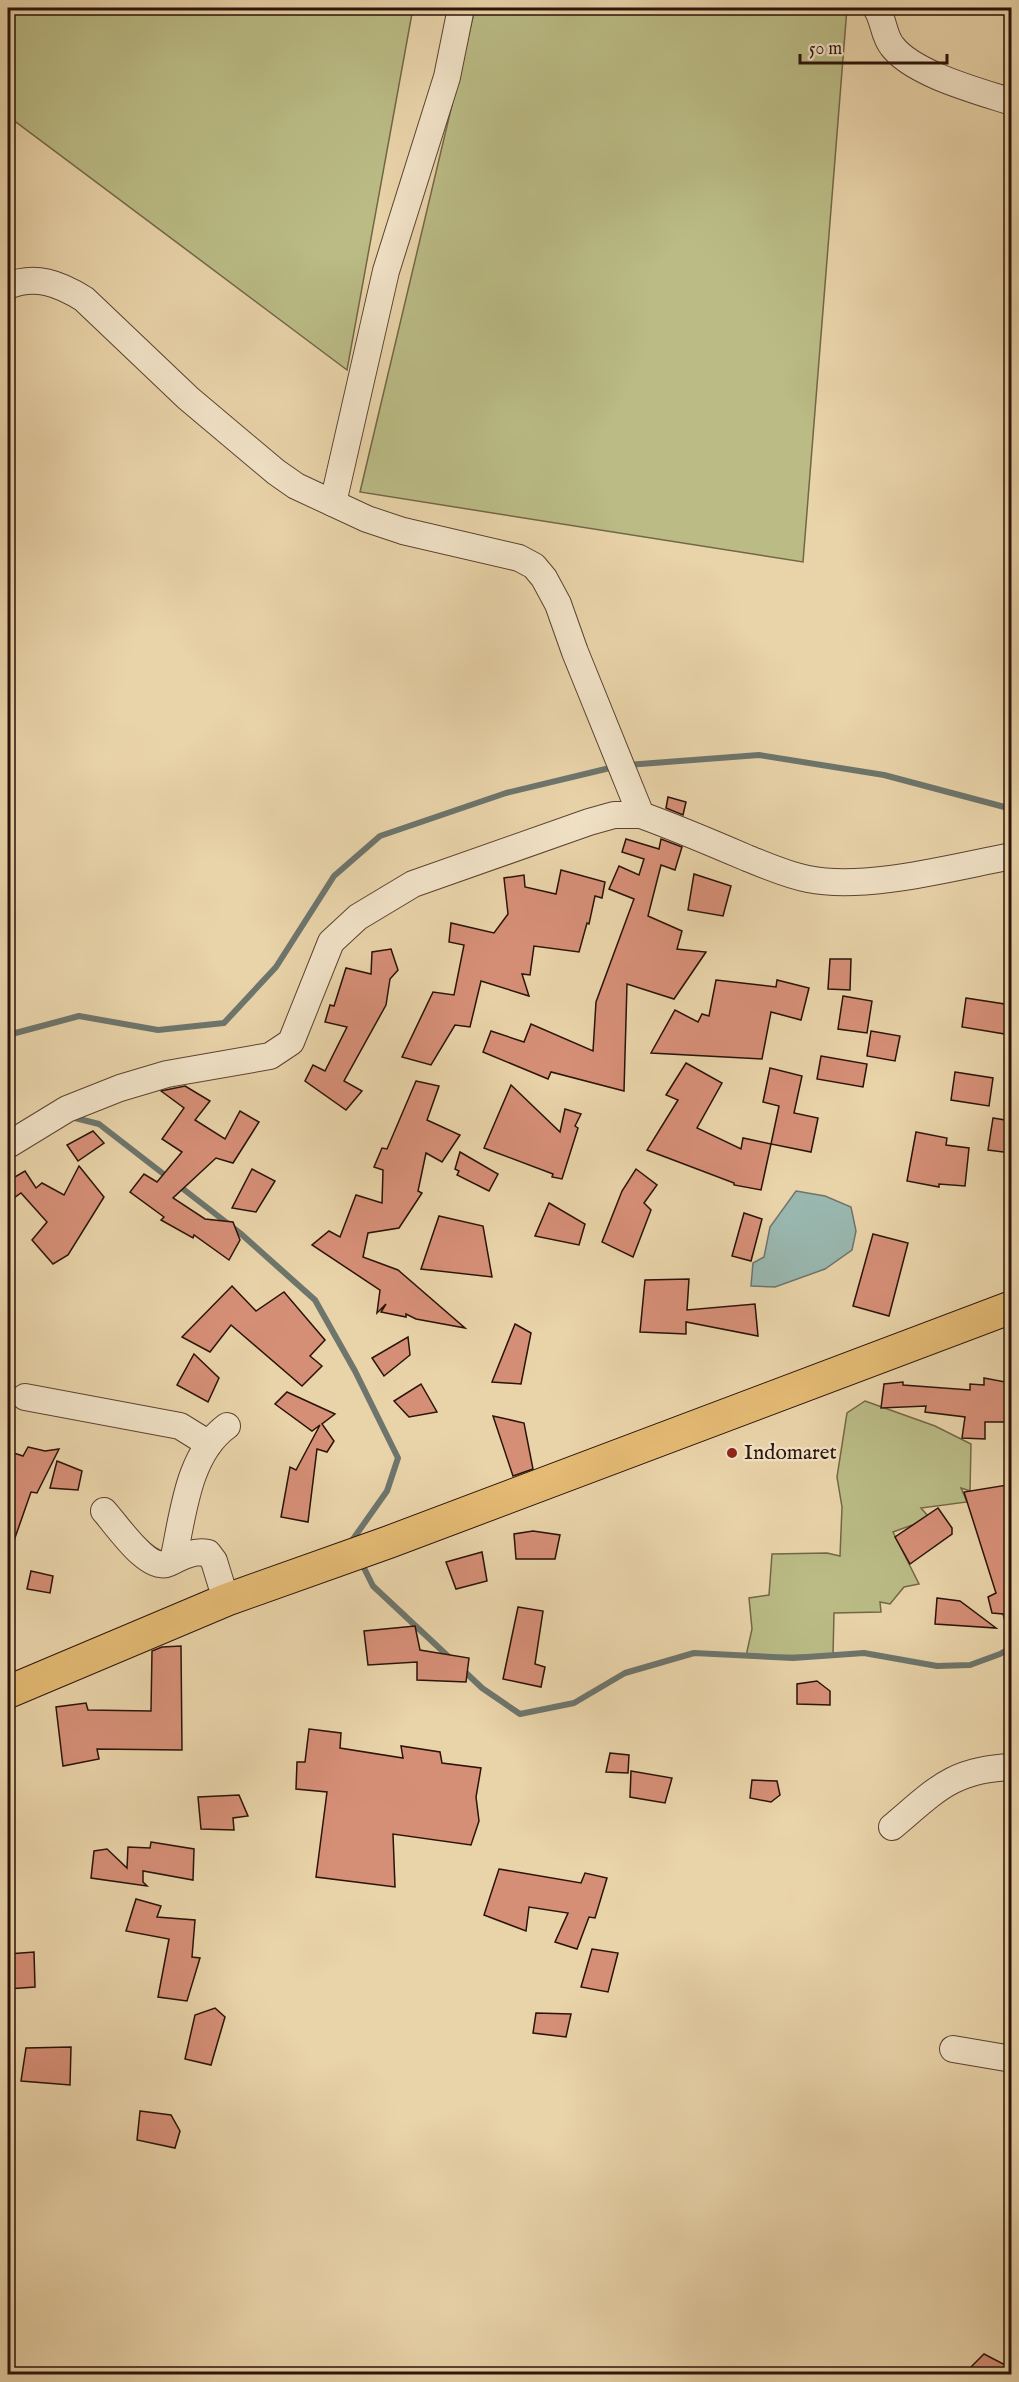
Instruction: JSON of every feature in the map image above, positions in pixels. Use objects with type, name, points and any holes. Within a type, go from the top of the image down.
[{"type":"main road","points":[[8,1692],[226,1600],[389,1542],[1011,1307]]},
{"type":"street","points":[[333,503],[386,271],[447,78],[462,8]]},
{"type":"street","points":[[876,8],[891,45],[906,60],[952,82],[1011,102]]},
{"type":"street","points":[[8,286],[28,280],[47,281],[65,286],[84,298],[188,398],[296,486],[367,519],[403,531],[519,558],[534,566],[544,578],[558,604],[641,815]]},
{"type":"street","points":[[8,1145],[67,1108],[120,1088],[167,1074],[270,1056],[291,1042],[331,942],[358,917],[412,884],[589,822],[614,815],[641,815],[774,869],[825,882],[853,882],[919,874],[1011,856]]},
{"type":"street","points":[[25,1397],[180,1426],[209,1444]]},
{"type":"street","points":[[173,1561],[197,1466],[216,1434],[227,1426]]},
{"type":"street","points":[[104,1511],[142,1556],[158,1565],[164,1565],[191,1553],[208,1552],[214,1561],[226,1600]]},
{"type":"street","points":[[892,1827],[948,1781],[969,1772],[1011,1767]]},
{"type":"street","points":[[953,2049],[1011,2059]]},
{"type":"green space","points":[[8,8],[413,8],[347,370],[8,116]]},
{"type":"green space","points":[[475,8],[847,8],[803,562],[360,492]]},
{"type":"green space","points":[[865,1401],[935,1426],[971,1444],[970,1491],[961,1488],[967,1502],[921,1508],[942,1532],[915,1524],[893,1532],[919,1584],[904,1587],[890,1604],[880,1602],[881,1612],[834,1613],[833,1655],[746,1656],[752,1629],[749,1598],[769,1595],[772,1554],[827,1553],[840,1556],[842,1507],[837,1477],[847,1413]]},
{"type":"water","points":[[796,1191],[825,1196],[851,1207],[856,1231],[852,1250],[825,1269],[775,1287],[751,1286],[753,1263],[764,1257],[770,1227]]},
{"type":"building","points":[[668,797],[686,802],[683,815],[666,808]]},
{"type":"building","points":[[626,839],[659,849],[661,839],[682,847],[675,870],[661,865],[648,916],[682,931],[677,949],[706,952],[674,999],[627,984],[624,1091],[551,1072],[548,1079],[483,1052],[491,1031],[524,1042],[531,1024],[593,1051],[596,1002],[634,899],[609,889],[619,866],[639,875],[644,859],[622,852]]},
{"type":"building","points":[[561,870],[605,882],[602,898],[595,896],[589,924],[587,923],[579,952],[534,946],[530,975],[522,974],[529,996],[481,981],[470,1027],[455,1025],[431,1065],[402,1057],[433,992],[454,995],[464,945],[449,942],[451,923],[494,933],[508,914],[504,878],[524,875],[525,887],[556,894]]},
{"type":"building","points":[[694,874],[731,886],[723,916],[688,910]]},
{"type":"building","points":[[391,949],[398,970],[390,979],[386,1005],[344,1081],[362,1091],[346,1110],[305,1081],[313,1065],[325,1071],[347,1027],[325,1022],[330,1005],[334,1006],[346,968],[371,974],[372,952]]},
{"type":"building","points":[[830,959],[851,959],[850,990],[828,989]]},
{"type":"building","points":[[716,980],[776,987],[777,980],[809,988],[801,1020],[771,1012],[762,1059],[651,1053],[675,1010],[698,1022],[702,1014],[709,1016]]},
{"type":"building","points":[[843,996],[872,1001],[867,1033],[838,1029]]},
{"type":"building","points":[[966,998],[1011,1005],[1011,1035],[962,1027]]},
{"type":"building","points":[[871,1031],[900,1036],[895,1061],[867,1056]]},
{"type":"building","points":[[821,1056],[867,1064],[863,1087],[817,1079]]},
{"type":"building","points":[[686,1063],[722,1083],[697,1128],[741,1149],[743,1138],[771,1144],[761,1190],[734,1185],[734,1183],[647,1150],[678,1100],[666,1095]]},
{"type":"building","points":[[770,1068],[802,1076],[794,1113],[818,1118],[811,1152],[771,1144],[779,1106],[763,1102]]},
{"type":"building","points":[[955,1072],[993,1078],[989,1106],[951,1100]]},
{"type":"building","points":[[416,1081],[439,1086],[427,1120],[460,1135],[442,1162],[426,1153],[418,1191],[422,1193],[399,1228],[368,1233],[363,1257],[398,1270],[465,1328],[416,1319],[406,1314],[406,1317],[381,1312],[386,1304],[377,1313],[380,1290],[312,1245],[329,1231],[340,1237],[356,1195],[382,1203],[383,1170],[374,1167],[382,1148],[387,1149]]},
{"type":"building","points":[[511,1085],[560,1132],[565,1109],[581,1114],[575,1126],[578,1128],[562,1179],[552,1177],[553,1174],[484,1148]]},
{"type":"building","points":[[185,1086],[210,1101],[195,1120],[225,1139],[240,1111],[259,1122],[233,1163],[216,1158],[173,1198],[205,1219],[233,1222],[240,1240],[229,1260],[194,1235],[193,1238],[161,1220],[164,1217],[130,1192],[144,1174],[157,1182],[182,1152],[162,1139],[184,1108],[161,1091]]},
{"type":"building","points":[[993,1118],[1011,1121],[1011,1153],[988,1150]]},
{"type":"building","points":[[93,1131],[104,1143],[78,1161],[67,1145]]},
{"type":"building","points":[[916,1132],[947,1138],[946,1145],[969,1148],[965,1186],[939,1184],[939,1187],[907,1181]]},
{"type":"building","points":[[460,1152],[498,1174],[489,1191],[457,1175],[459,1171],[455,1169]]},
{"type":"building","points":[[79,1166],[104,1197],[68,1255],[53,1264],[32,1240],[47,1222],[21,1193],[8,1202],[8,1181],[25,1171],[36,1188],[42,1183],[64,1195]]},
{"type":"building","points":[[252,1169],[275,1181],[256,1212],[232,1208]]},
{"type":"building","points":[[636,1169],[657,1185],[644,1203],[651,1210],[633,1257],[602,1242],[622,1191]]},
{"type":"building","points":[[549,1203],[585,1224],[579,1245],[535,1236]]},
{"type":"building","points":[[744,1213],[762,1219],[751,1261],[732,1256]]},
{"type":"building","points":[[439,1216],[483,1226],[492,1277],[421,1269]]},
{"type":"building","points":[[873,1234],[908,1243],[889,1316],[853,1306]]},
{"type":"building","points":[[689,1279],[687,1310],[755,1304],[758,1336],[686,1322],[686,1334],[640,1332],[645,1280]]},
{"type":"building","points":[[232,1286],[256,1311],[284,1292],[325,1340],[310,1356],[322,1366],[302,1386],[231,1325],[210,1352],[182,1337]]},
{"type":"building","points":[[515,1324],[531,1333],[521,1384],[492,1382]]},
{"type":"building","points":[[408,1337],[410,1355],[384,1376],[372,1358]]},
{"type":"building","points":[[194,1354],[219,1378],[208,1402],[177,1385]]},
{"type":"building","points":[[984,1378],[1011,1383],[1011,1422],[985,1422],[985,1439],[962,1438],[965,1417],[925,1412],[926,1406],[881,1408],[884,1384],[903,1382],[903,1385],[970,1390],[970,1384],[984,1385]]},
{"type":"building","points":[[421,1384],[437,1412],[409,1417],[394,1401]]},
{"type":"building","points":[[287,1392],[335,1414],[322,1424],[334,1441],[327,1452],[317,1449],[308,1522],[281,1517],[290,1467],[296,1470],[320,1425],[312,1431],[275,1404]]},
{"type":"building","points":[[493,1416],[524,1423],[533,1469],[513,1476]]},
{"type":"building","points":[[28,1447],[45,1451],[59,1449],[37,1493],[31,1492],[10,1552],[8,1551],[8,1451],[23,1456]]},
{"type":"building","points":[[57,1461],[82,1471],[78,1490],[50,1488]]},
{"type":"building","points":[[1007,1485],[1011,1504],[1011,1629],[1008,1630],[1003,1614],[992,1613],[988,1597],[996,1593],[964,1492]]},
{"type":"building","points":[[938,1508],[952,1528],[952,1534],[910,1564],[895,1537]]},
{"type":"building","points":[[533,1531],[560,1535],[555,1559],[516,1559],[514,1534]]},
{"type":"building","points":[[482,1552],[487,1581],[456,1589],[446,1562]]},
{"type":"building","points":[[31,1571],[53,1576],[50,1593],[27,1589]]},
{"type":"building","points":[[937,1598],[960,1601],[996,1628],[935,1624]]},
{"type":"building","points":[[518,1607],[543,1611],[535,1664],[545,1667],[541,1687],[503,1679]]},
{"type":"building","points":[[415,1626],[420,1650],[469,1658],[466,1682],[417,1680],[417,1662],[368,1665],[364,1631]]},
{"type":"building","points":[[181,1646],[182,1750],[97,1749],[99,1759],[63,1766],[56,1707],[86,1703],[88,1710],[151,1711],[152,1651],[162,1647]]},
{"type":"building","points":[[817,1681],[830,1691],[830,1705],[797,1704],[797,1684]]},
{"type":"building","points":[[309,1729],[341,1733],[340,1748],[403,1758],[401,1746],[440,1752],[442,1763],[481,1768],[476,1797],[479,1821],[471,1845],[393,1834],[395,1887],[316,1877],[327,1792],[296,1789],[297,1762],[305,1762]]},
{"type":"building","points":[[610,1753],[629,1755],[628,1773],[606,1772]]},
{"type":"building","points":[[631,1771],[672,1778],[665,1803],[630,1797]]},
{"type":"building","points":[[752,1780],[777,1781],[780,1795],[771,1802],[750,1798]]},
{"type":"building","points":[[239,1795],[248,1816],[233,1818],[234,1830],[201,1829],[198,1797]]},
{"type":"building","points":[[151,1842],[194,1849],[193,1880],[143,1871],[143,1882],[147,1886],[91,1878],[94,1851],[107,1849],[127,1868],[128,1847],[150,1848]]},
{"type":"building","points":[[499,1869],[581,1883],[585,1873],[607,1878],[595,1918],[589,1917],[577,1949],[555,1942],[568,1913],[529,1907],[526,1931],[484,1915]]},
{"type":"building","points":[[136,1899],[161,1906],[157,1917],[195,1920],[192,1957],[200,1958],[187,2001],[158,1997],[169,1939],[126,1931]]},
{"type":"building","points":[[592,1949],[618,1953],[608,1992],[581,1987]]},
{"type":"building","points":[[34,1952],[35,1987],[8,1989],[8,1954]]},
{"type":"building","points":[[215,2008],[225,2017],[211,2065],[185,2059],[195,2015]]},
{"type":"building","points":[[536,2013],[571,2014],[566,2037],[533,2033]]},
{"type":"building","points":[[71,2047],[70,2085],[21,2081],[26,2048]]},
{"type":"building","points":[[140,2111],[171,2115],[180,2131],[175,2148],[137,2140]]},
{"type":"building","points":[[984,2354],[1011,2368],[1011,2374],[964,2374]]},
{"type":"waterway","points":[[627,765],[759,755],[884,775],[1012,809]]},
{"type":"waterway","points":[[8,1035],[79,1016],[158,1030],[224,1023],[276,967],[334,876],[380,836],[506,793],[614,767]]},
{"type":"waterway","points":[[71,1117],[99,1124],[170,1179]]},
{"type":"waterway","points":[[178,1185],[240,1233],[315,1300],[355,1371],[398,1458],[387,1491],[351,1542]]},
{"type":"waterway","points":[[361,1562],[373,1586],[451,1659]]},
{"type":"waterway","points":[[463,1670],[482,1688],[520,1714],[574,1703],[625,1673],[694,1653],[793,1658],[864,1653],[937,1666],[970,1665],[1012,1647]]},
{"type":"place","name":"Indomaret","points":[[732,1453]]}]
